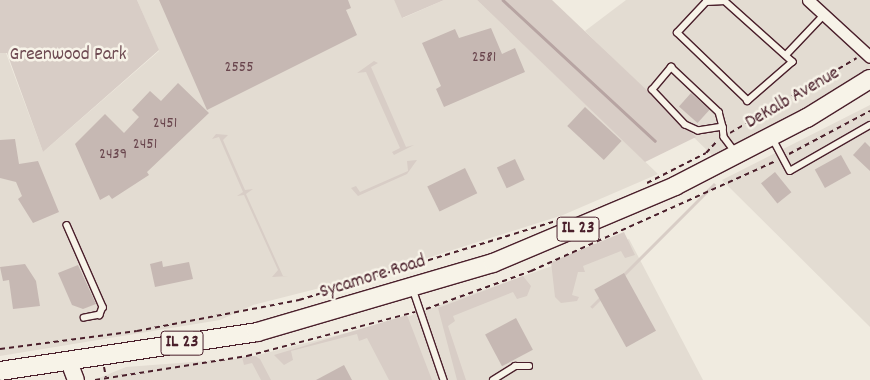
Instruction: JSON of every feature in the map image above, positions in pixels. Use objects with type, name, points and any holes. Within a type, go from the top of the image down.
[{"type":"main road","name":"DeKalb Avenue","points":[[738,155],[870,79]]},
{"type":"main road","name":"Sycamore Road","points":[[0,372],[257,332],[412,289],[544,243],[738,155]]},
{"type":"main road","points":[[65,380],[69,362]]},
{"type":"main road","points":[[69,362],[76,380]]},
{"type":"street","points":[[808,0],[867,54]]},
{"type":"lane","points":[[725,1],[786,56],[793,62],[748,101],[676,34],[706,2],[725,1]]},
{"type":"lane","points":[[786,56],[824,15]]},
{"type":"lane","points":[[723,127],[698,131],[685,124],[652,90],[671,68],[719,112],[723,127],[724,137],[738,155]]},
{"type":"lane","points":[[772,137],[790,171],[870,125]]},
{"type":"lane","points":[[67,226],[103,307],[100,315],[84,318]]},
{"type":"lane","points":[[412,289],[444,380]]},
{"type":"lane","points":[[494,380],[515,366],[529,366]]},
{"type":"path","points":[[639,186],[706,153],[724,137],[867,54]]},
{"type":"path","points":[[0,348],[137,331],[299,300],[566,218]]},
{"type":"shaded area","points":[[137,0],[394,0],[403,18],[444,0],[477,0],[658,174],[563,215],[383,272],[253,305],[220,320],[0,356],[0,53],[6,53],[43,152],[159,51]]},
{"type":"shaded area","points":[[626,0],[870,0],[870,73],[717,160],[585,31]]},
{"type":"shaded area","points":[[870,105],[870,327],[722,180]]},
{"type":"shaded area","points":[[629,239],[703,380],[94,380],[126,367],[246,358],[398,320]]},
{"type":"green space","name":"Greenwood Park","points":[[0,0],[137,0],[159,50],[43,152],[7,53],[0,53]]},
{"type":"green space","points":[[394,0],[444,0],[402,18]]},
{"type":"green space","points":[[477,0],[552,0],[696,137],[645,162]]},
{"type":"green space","points":[[374,61],[378,63],[371,67],[406,147],[414,145],[394,155],[392,152],[400,148],[366,72],[357,73]]},
{"type":"green space","points":[[216,134],[228,135],[223,140],[245,190],[253,189],[246,194],[283,276],[289,276],[272,277],[278,270],[244,195],[237,196],[243,192],[219,137],[212,139]]},
{"type":"green space","points":[[417,160],[407,174],[358,196],[351,188],[356,186],[360,192],[408,171],[407,161]]},
{"type":"green space","points":[[714,183],[716,185],[592,309],[590,307]]},
{"type":"green space","points":[[624,232],[635,255],[625,258],[621,251],[583,266],[585,272],[578,272],[572,295],[579,297],[577,301],[561,303],[555,297],[551,262]]},
{"type":"green space","points":[[523,276],[531,286],[527,296],[517,299],[513,292],[453,316],[455,321],[448,326],[466,380],[457,380],[438,308]]},
{"type":"green space","points":[[407,315],[432,380],[389,380],[367,338],[359,341],[357,334],[291,351],[293,360],[284,365],[274,355]]},
{"type":"green space","points":[[255,356],[260,359],[271,380],[261,380],[252,363],[244,365],[242,357]]},
{"type":"building","points":[[159,0],[348,0],[351,8],[346,10],[357,35],[207,110]]},
{"type":"building","points":[[491,28],[502,54],[515,48],[525,72],[444,107],[436,89],[441,86],[422,43],[455,29],[459,38]]},
{"type":"building","points":[[178,83],[209,113],[147,172],[149,175],[112,199],[109,195],[100,200],[75,144],[105,114],[124,133],[139,117],[132,110],[150,91],[161,101]]},
{"type":"building","points":[[691,93],[710,110],[698,123],[679,106]]},
{"type":"building","points":[[585,107],[622,141],[604,160],[567,126]]},
{"type":"building","points":[[15,139],[19,164],[38,161],[59,212],[33,223],[18,199],[22,196],[16,182],[0,178],[0,140]]},
{"type":"building","points":[[865,142],[870,147],[870,171],[853,155]]},
{"type":"building","points":[[841,155],[851,173],[825,188],[815,170]]},
{"type":"building","points":[[515,159],[525,180],[507,188],[497,167]]},
{"type":"building","points":[[465,168],[477,193],[440,212],[427,186]]},
{"type":"building","points":[[775,172],[791,192],[777,204],[761,183]]},
{"type":"building","points":[[162,261],[163,267],[189,262],[193,279],[155,287],[150,264]]},
{"type":"building","points":[[25,264],[36,281],[40,306],[13,309],[9,280],[3,281],[0,267]]},
{"type":"building","points":[[78,265],[96,304],[83,309],[72,305],[58,273]]},
{"type":"building","points":[[624,273],[656,331],[626,347],[594,289]]},
{"type":"building","points":[[516,318],[533,350],[502,366],[485,334]]},
{"type":"building","points":[[344,365],[352,380],[316,380]]},
{"type":"waterway","points":[[503,0],[655,141]]}]
